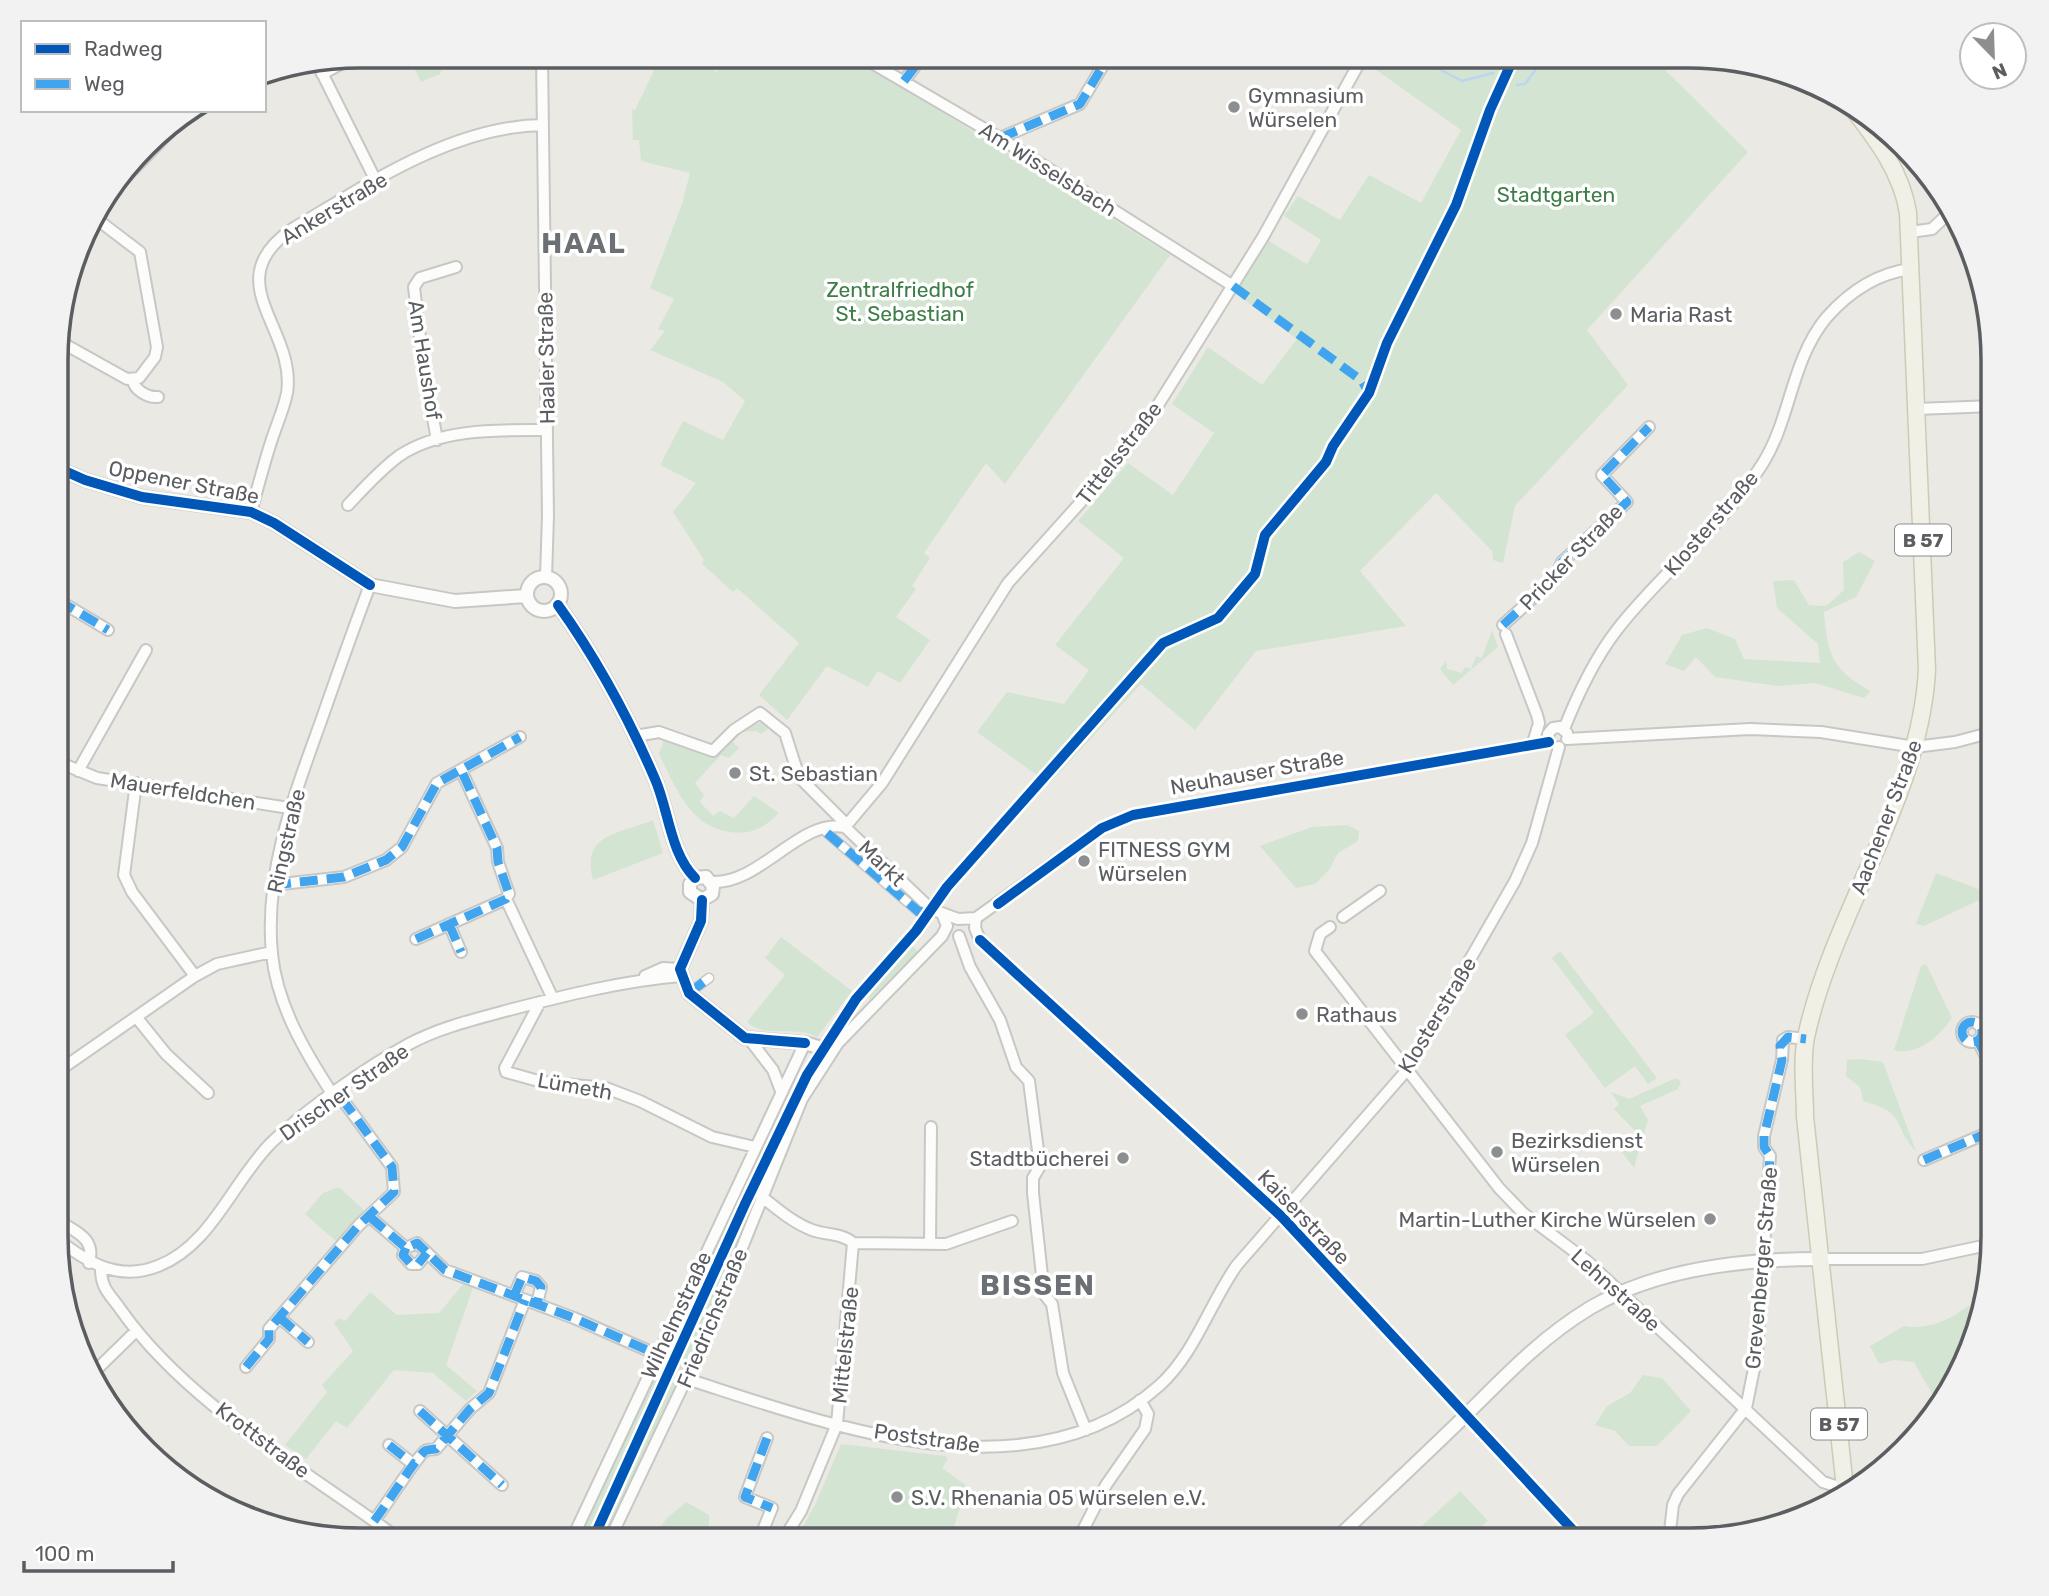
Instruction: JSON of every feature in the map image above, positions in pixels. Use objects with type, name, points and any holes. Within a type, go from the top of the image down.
[{"type":"main road","name":"Aachener Straße","points":[[1844,1483],[1805,1117],[1806,1039],[1826,970],[1915,747],[1926,694],[1927,670],[1910,232],[1907,206],[1897,177],[1884,149],[1871,133]]},
{"type":"street","name":"Haaler Straße","points":[[542,68],[547,430],[546,577]]},
{"type":"street","name":"Am Wisselsbach","points":[[881,68],[1000,138],[1233,286]]},
{"type":"street","points":[[904,81],[914,68]]},
{"type":"street","points":[[1000,138],[1080,104],[1101,68]]},
{"type":"street","name":"Tittelsstraße","points":[[846,826],[882,783],[1008,583],[1116,463],[1158,405],[1233,286],[1319,140],[1357,68]]},
{"type":"street","points":[[320,71],[376,181]]},
{"type":"street","name":"Ankerstraße","points":[[251,512],[287,394],[286,361],[258,292],[257,277],[264,257],[278,238],[376,181],[453,144],[506,129],[543,125]]},
{"type":"street","points":[[1910,232],[1932,229],[1944,218]]},
{"type":"street","points":[[103,222],[135,246],[142,260],[157,346],[155,357],[143,374],[133,380]]},
{"type":"street","name":"Am Haushof","points":[[437,440],[423,363],[414,287],[420,278],[456,267]]},
{"type":"street","name":"Klosterstraße","points":[[1140,1400],[1161,1384],[1183,1357],[1216,1294],[1237,1265],[1406,1071],[1515,881],[1532,843],[1557,738],[1579,692],[1615,632],[1735,501],[1763,463],[1773,443],[1799,367],[1816,331],[1847,298],[1876,277],[1911,269]]},
{"type":"street","points":[[69,346],[133,380],[136,388],[152,398],[158,397]]},
{"type":"street","points":[[1917,409],[1981,407]]},
{"type":"street","name":"Pricker Straße","points":[[1539,723],[1505,630],[1555,578],[1562,562],[1627,502],[1602,475],[1649,427]]},
{"type":"street","name":"Am Haushof","points":[[348,505],[398,457],[414,447],[489,430],[547,430]]},
{"type":"street","name":"Oppener Straße","points":[[68,473],[85,481],[142,498],[251,512],[274,523],[369,585],[454,601],[526,596],[536,610],[548,611],[558,605]]},
{"type":"street","points":[[526,596],[531,582],[546,577],[555,581],[561,590],[558,605],[635,736],[657,782],[682,862],[695,878]]},
{"type":"street","name":"Ringstraße","points":[[246,1367],[269,1339],[269,1329],[279,1317],[359,1225],[392,1195],[394,1170],[300,1044],[278,983],[272,951],[272,884],[289,808],[369,585]]},
{"type":"street","points":[[68,606],[108,630]]},
{"type":"street","name":"Mauerfeldchen","points":[[78,771],[146,650]]},
{"type":"street","name":"Markt","points":[[635,736],[659,732],[713,751],[734,730],[760,713],[785,733],[799,777],[931,909],[943,916],[976,918]]},
{"type":"street","points":[[1533,743],[1539,723],[1557,738]]},
{"type":"street","name":"Neuhauser Straße","points":[[976,918],[1102,828],[1133,815],[1557,738],[1750,729],[1821,732],[1915,747],[1955,742],[1981,735]]},
{"type":"street","points":[[272,884],[344,877],[386,860],[402,847],[431,790],[520,737]]},
{"type":"street","name":"Mauerfeldchen","points":[[68,766],[97,778],[289,808]]},
{"type":"street","points":[[461,770],[497,848],[498,862],[509,888],[506,899],[521,937],[553,999]]},
{"type":"street","points":[[136,783],[124,875],[147,913],[195,976]]},
{"type":"street","name":"Markt","points":[[828,830],[846,826]]},
{"type":"street","points":[[695,878],[702,876],[712,882],[737,878],[776,857],[808,834],[828,830]]},
{"type":"street","name":"Markt","points":[[828,830],[919,912],[931,909]]},
{"type":"street","points":[[695,878],[690,892],[695,898],[702,900],[712,894],[712,882]]},
{"type":"street","points":[[1343,917],[1380,891]]},
{"type":"street","points":[[416,939],[506,899]]},
{"type":"street","points":[[702,900],[701,921],[681,972],[689,993],[731,1029],[750,1040],[773,1070],[781,1091]]},
{"type":"street","points":[[943,916],[947,926],[942,936],[980,940]]},
{"type":"street","points":[[976,918],[975,928],[980,940]]},
{"type":"street","points":[[449,924],[461,952]]},
{"type":"street","name":"Lehnstraße","points":[[1330,927],[1320,934],[1315,951],[1499,1188],[1523,1213],[1587,1261],[1823,1482],[1838,1487]]},
{"type":"street","name":"Friedrichstraße","points":[[615,1528],[687,1379],[737,1263],[761,1196],[802,1099],[831,1051],[942,936]]},
{"type":"street","points":[[959,936],[970,967],[1000,1020],[1016,1067],[1029,1081],[1040,1167],[1033,1178],[1033,1193],[1044,1294],[1052,1304],[1063,1373],[1086,1430]]},
{"type":"street","name":"Kaiserstraße","points":[[980,940],[1281,1216],[1571,1528]]},
{"type":"street","points":[[68,1065],[195,976],[217,964],[272,951]]},
{"type":"street","name":"Drischer Straße","points":[[101,1269],[143,1271],[170,1261],[183,1252],[271,1143],[335,1093],[410,1044],[450,1027],[540,1002],[681,972]]},
{"type":"street","points":[[689,993],[709,978]]},
{"type":"street","name":"Lümeth","points":[[540,1002],[505,1068],[506,1072],[542,1082],[606,1088],[640,1101],[712,1137],[755,1147]]},
{"type":"street","points":[[137,1018],[166,1054],[208,1093]]},
{"type":"street","points":[[1978,1041],[1965,1040],[1962,1030],[1970,1022],[1981,1025]]},
{"type":"street","points":[[1978,1041],[1981,1036]]},
{"type":"street","name":"Grevenberger Straße","points":[[1670,1528],[1673,1505],[1678,1494],[1746,1408],[1757,1354],[1770,1156],[1764,1147],[1764,1136],[1782,1060],[1780,1046],[1788,1037],[1806,1039]]},
{"type":"street","points":[[750,1040],[805,1043],[831,1051]]},
{"type":"street","points":[[1978,1041],[1981,1047]]},
{"type":"street","name":"Wilhelmstraße","points":[[577,1528],[656,1354],[805,1043]]},
{"type":"street","points":[[930,1243],[931,1127]]},
{"type":"street","points":[[1924,1160],[1981,1136]]},
{"type":"street","points":[[761,1196],[794,1222],[853,1243],[958,1242],[1012,1222]]},
{"type":"street","points":[[370,1217],[406,1248]]},
{"type":"street","points":[[68,1227],[89,1240],[93,1250],[89,1263]]},
{"type":"street","points":[[427,1253],[418,1264],[411,1264],[403,1255],[406,1248],[417,1243],[445,1270],[537,1304],[656,1354]]},
{"type":"street","name":"Mittelstraße","points":[[790,1528],[801,1511],[837,1424],[853,1243]]},
{"type":"street","points":[[1347,1528],[1529,1352],[1591,1307],[1621,1293],[1666,1278],[1763,1260],[1922,1259],[1980,1246]]},
{"type":"street","points":[[69,1248],[101,1269]]},
{"type":"street","name":"Krottstraße","points":[[101,1269],[103,1289],[135,1332],[186,1382],[384,1528]]},
{"type":"street","points":[[374,1521],[407,1478],[413,1464],[425,1451],[436,1449],[491,1390],[519,1298],[522,1278],[536,1280],[541,1287],[537,1304]]},
{"type":"street","points":[[279,1317],[308,1342]]},
{"type":"street","points":[[99,1367],[135,1332]]},
{"type":"street","name":"Poststraße","points":[[687,1379],[837,1424],[924,1442],[1006,1447],[1049,1443],[1086,1430],[1140,1400]]},
{"type":"street","points":[[1084,1528],[1107,1485],[1145,1429],[1147,1414],[1140,1400]]},
{"type":"street","points":[[420,1411],[502,1485]]},
{"type":"street","points":[[764,1528],[772,1508],[745,1497],[767,1438]]},
{"type":"street","points":[[389,1445],[413,1464]]},
{"type":"green space","points":[[414,68],[443,68],[440,74],[421,82]]},
{"type":"green space","name":"Zentralfriedhof St. Sebastian","points":[[655,68],[711,68],[717,72],[720,68],[868,68],[1170,255],[1005,484],[986,463],[924,553],[930,558],[912,586],[916,589],[896,617],[930,640],[900,683],[878,671],[868,687],[827,666],[787,720],[759,695],[799,643],[737,588],[733,592],[702,564],[704,560],[673,512],[696,483],[660,465],[683,421],[723,440],[745,401],[723,382],[650,350],[665,331],[658,329],[674,299],[650,288],[682,204],[690,173],[641,161],[639,140],[633,140],[632,109],[635,110]]},
{"type":"green space","name":"Stadtgarten","points":[[1373,68],[1663,68],[1748,152],[1587,330],[1628,385],[1515,506],[1503,563],[1493,560],[1492,551],[1436,493],[1360,571],[1406,626],[1256,651],[1195,730],[1141,684],[1049,784],[977,732],[1007,692],[1064,704],[1089,670],[1055,645],[1124,558],[1078,521],[1128,463],[1173,495],[1214,433],[1172,404],[1208,347],[1262,385],[1297,339],[1234,292],[1267,240],[1307,264],[1321,240],[1284,216],[1298,196],[1340,220],[1369,175],[1421,203],[1461,130]]},
{"type":"green space","points":[[1859,552],[1875,561],[1856,597],[1824,612],[1827,640],[1834,659],[1847,675],[1870,691],[1864,698],[1815,683],[1777,686],[1715,677],[1696,657],[1684,671],[1665,664],[1682,635],[1707,628],[1735,639],[1744,659],[1820,663],[1818,644],[1777,608],[1773,581],[1794,580],[1809,605],[1826,606],[1844,590],[1843,562]]},
{"type":"green space","points":[[1492,630],[1498,647],[1453,685],[1440,669],[1446,661],[1447,669],[1462,673],[1465,667],[1471,669],[1476,656],[1482,658]]},
{"type":"green space","points":[[766,722],[777,734],[769,728],[761,734],[756,731],[742,732],[733,742],[739,748],[729,758],[721,755],[695,783],[704,795],[700,802],[713,816],[720,811],[734,818],[754,796],[779,813],[768,823],[744,832],[730,832],[704,822],[685,804],[659,754],[664,739],[707,754],[741,729]]},
{"type":"green space","points":[[653,820],[663,853],[593,880],[590,865],[592,853],[598,844],[616,833]]},
{"type":"green space","points":[[1347,825],[1359,831],[1358,841],[1338,853],[1329,870],[1315,884],[1296,888],[1260,846],[1312,827]]},
{"type":"green space","points":[[1936,873],[1981,890],[1981,899],[1924,926],[1916,924]]},
{"type":"green space","points":[[781,937],[852,991],[817,1037],[799,1032],[762,1030],[747,1022],[785,975],[765,958]]},
{"type":"green space","points":[[908,942],[918,952],[870,999],[864,993]]},
{"type":"green space","points":[[1560,951],[1657,1078],[1648,1084],[1635,1066],[1605,1088],[1565,1035],[1594,1013],[1552,958]]},
{"type":"green space","points":[[1926,964],[1952,1018],[1942,1031],[1920,1047],[1894,1050],[1921,966]]},
{"type":"green space","points":[[1847,1060],[1883,1062],[1916,1151],[1893,1115],[1863,1101],[1860,1087],[1846,1076]]},
{"type":"green space","points":[[1676,1078],[1681,1082],[1678,1089],[1640,1106],[1648,1120],[1634,1168],[1621,1151],[1638,1134],[1614,1109],[1619,1104],[1611,1092],[1629,1099]]},
{"type":"green space","points":[[761,1152],[768,1155],[760,1169],[767,1171],[734,1262],[609,1528],[584,1528]]},
{"type":"green space","points":[[339,1187],[366,1212],[338,1243],[305,1214],[323,1193]]},
{"type":"green space","points":[[465,1282],[474,1285],[446,1365],[477,1391],[466,1401],[433,1373],[394,1370],[347,1428],[336,1421],[306,1459],[285,1445],[327,1392],[322,1385],[353,1351],[334,1323],[339,1318],[345,1321],[370,1292],[397,1315],[439,1313]]},
{"type":"green space","points":[[1973,1303],[1959,1348],[1933,1396],[1914,1362],[1894,1360],[1879,1364],[1870,1346],[1904,1326],[1926,1326],[1946,1320]]},
{"type":"green space","points":[[1643,1375],[1662,1378],[1691,1411],[1657,1446],[1629,1446],[1615,1431],[1595,1425],[1607,1406],[1630,1393]]},
{"type":"green space","name":"S.V. Rhenania 05 Würselen e.V.","points":[[841,1444],[945,1456],[948,1459],[942,1468],[967,1486],[954,1528],[802,1528],[815,1505]]},
{"type":"green space","points":[[1460,1491],[1488,1521],[1480,1528],[1420,1528]]},
{"type":"green space","points":[[686,1502],[709,1515],[709,1528],[660,1528],[666,1519]]},
{"type":"waterway","points":[[1437,68],[1462,81],[1493,73]]},
{"type":"waterway","points":[[1517,85],[1525,84],[1537,68]]},
{"type":"marked path","points":[[904,81],[914,68]]},
{"type":"marked path","points":[[1000,138],[1080,104],[1101,68]]},
{"type":"marked path","points":[[1233,286],[1362,381],[1369,393]]},
{"type":"marked path","points":[[1503,625],[1555,578],[1562,562],[1627,502],[1602,475],[1649,427]]},
{"type":"marked path","points":[[68,606],[108,630]]},
{"type":"marked path","points":[[273,885],[344,877],[386,860],[402,847],[437,783],[520,737]]},
{"type":"marked path","points":[[416,939],[506,899],[509,894],[498,862],[497,848],[461,770]]},
{"type":"marked path","points":[[827,833],[919,912],[931,909]]},
{"type":"marked path","points":[[449,924],[461,952]]},
{"type":"marked path","points":[[689,993],[709,978]]},
{"type":"marked path","points":[[1981,1027],[1976,1022],[1968,1022],[1962,1028],[1962,1036],[1968,1042],[1976,1042],[1981,1037]]},
{"type":"marked path","points":[[1763,1260],[1770,1156],[1764,1147],[1764,1136],[1782,1060],[1780,1046],[1788,1037],[1806,1039]]},
{"type":"marked path","points":[[1978,1041],[1981,1047]]},
{"type":"marked path","points":[[246,1367],[269,1339],[269,1329],[359,1225],[394,1192],[392,1167],[337,1092]]},
{"type":"marked path","points":[[1924,1160],[1981,1136]]},
{"type":"marked path","points":[[370,1217],[406,1248],[417,1243],[445,1270],[574,1318],[656,1354]]},
{"type":"marked path","points":[[406,1248],[403,1255],[411,1264],[418,1264],[427,1253]]},
{"type":"marked path","points":[[514,1296],[522,1277],[536,1281],[541,1287],[537,1304]]},
{"type":"marked path","points":[[374,1521],[421,1455],[436,1449],[470,1409],[489,1393],[525,1300]]},
{"type":"marked path","points":[[279,1317],[308,1342]]},
{"type":"marked path","points":[[420,1411],[502,1485]]},
{"type":"marked path","points":[[767,1438],[745,1497],[772,1508]]},
{"type":"marked path","points":[[389,1445],[413,1464]]},
{"type":"cycle path","points":[[598,1528],[745,1204],[807,1075],[856,999],[916,931],[947,887],[1163,643],[1218,618],[1255,574],[1265,535],[1326,462],[1333,446],[1369,393],[1387,343],[1456,205],[1490,110],[1509,68]]},
{"type":"cycle path","points":[[68,472],[142,497],[251,512],[274,523],[370,585]]},
{"type":"cycle path","points":[[558,605],[599,668],[634,734],[660,791],[680,856],[695,878]]},
{"type":"cycle path","points":[[998,904],[1102,828],[1133,815],[1549,742]]},
{"type":"cycle path","points":[[702,900],[701,921],[680,969],[689,993],[745,1038],[805,1043]]},
{"type":"cycle path","points":[[980,940],[1281,1216],[1571,1528]]},
{"type":"place","name":"Gymnasium Würselen","points":[[1234,107]]},
{"type":"place","name":"Maria Rast","points":[[1616,314]]},
{"type":"place","name":"St. Sebastian","points":[[735,773]]},
{"type":"place","name":"FITNESS GYM Würselen","points":[[1084,861]]},
{"type":"place","name":"Rathaus","points":[[1302,1014]]},
{"type":"place","name":"Bezirksdienst Würselen","points":[[1497,1152]]},
{"type":"place","name":"Stadtbücherei","points":[[1123,1158]]},
{"type":"place","name":"Martin-Luther Kirche Würselen","points":[[1710,1219]]},
{"type":"place","name":"S.V. Rhenania 05 Würselen e.V.","points":[[897,1497]]},
{"type":"district","name":"HAAL","points":[[584,243]]},
{"type":"district","name":"BISSEN","points":[[1038,1285]]}]
